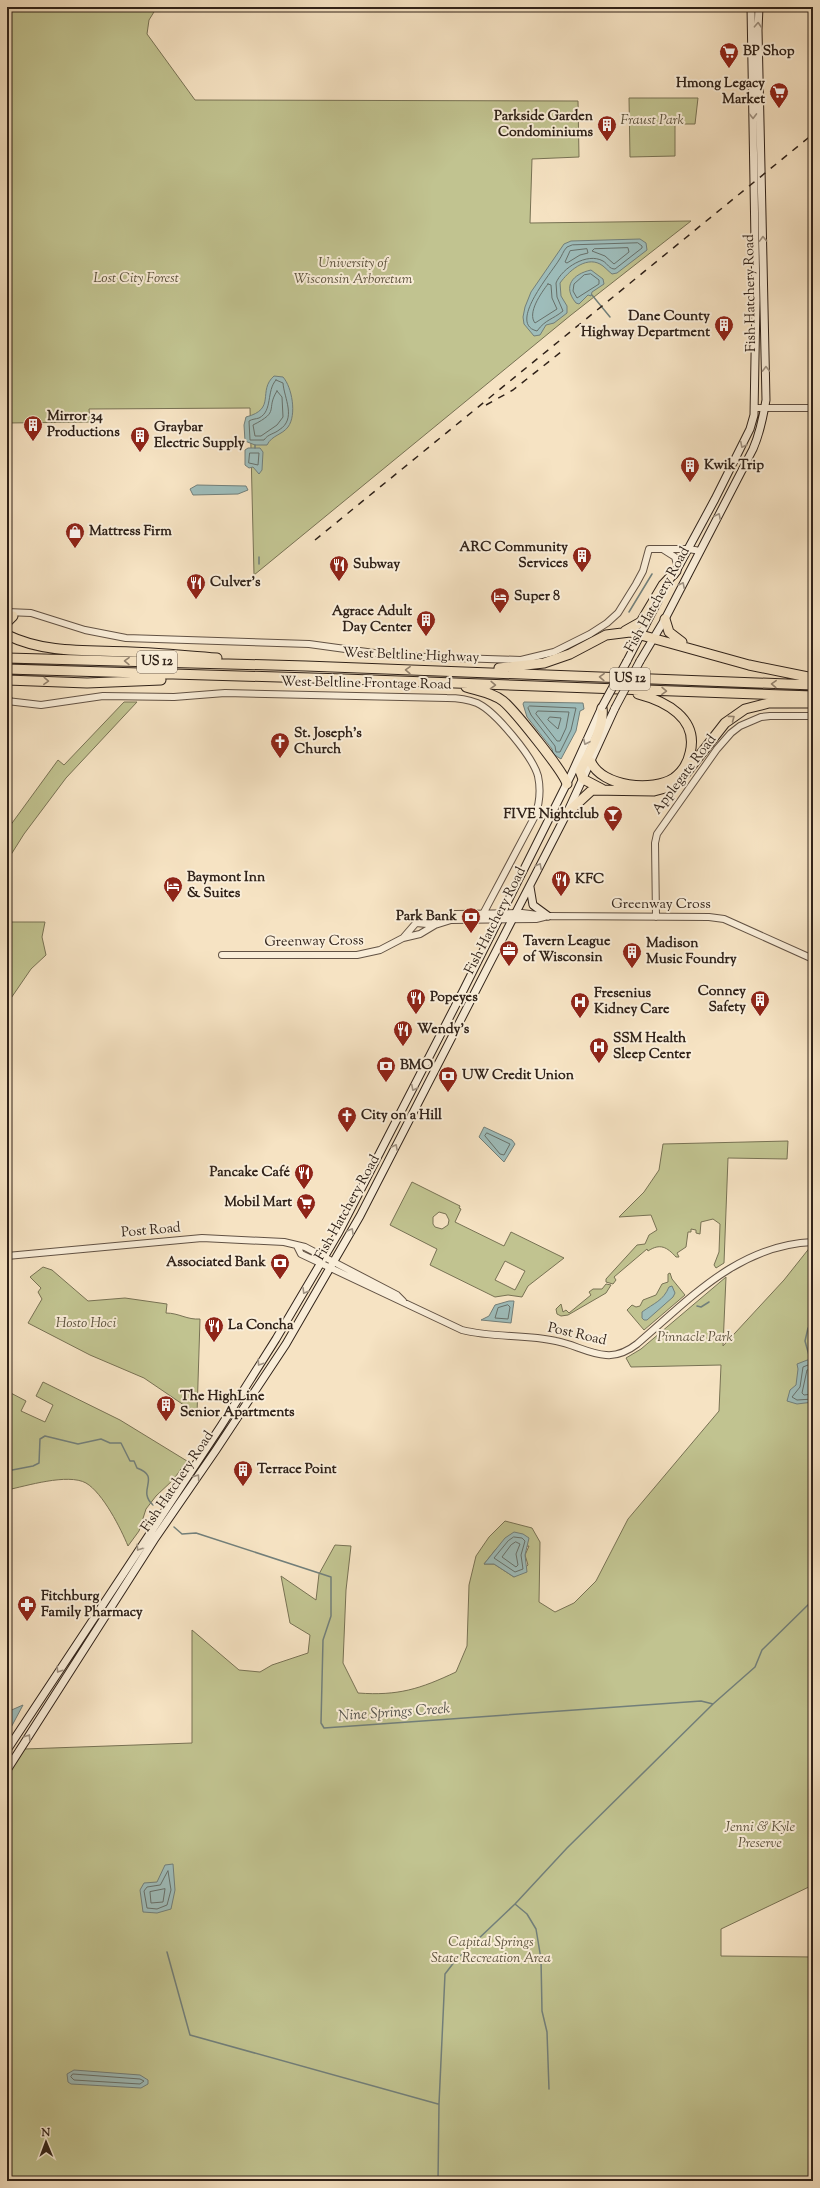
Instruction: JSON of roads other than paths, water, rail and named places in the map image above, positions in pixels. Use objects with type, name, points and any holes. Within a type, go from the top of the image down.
[{"type":"highway","points":[[447,671],[540,664],[570,654],[606,635],[633,628],[641,622],[663,584],[677,570]]},
{"type":"highway","points":[[665,619],[669,632],[676,639],[720,657]]},
{"type":"highway","points":[[7,631],[17,640]]},
{"type":"highway","points":[[620,632],[641,634],[768,670],[813,678]]},
{"type":"highway","points":[[7,635],[17,640],[52,649],[154,653],[306,666]]},
{"type":"highway","name":"West Beltline Highway","points":[[7,658],[306,666],[813,685]]},
{"type":"highway","name":"West Beltline Highway","points":[[7,670],[454,683],[813,696]]},
{"type":"highway","points":[[7,680],[87,683],[251,677]]},
{"type":"highway","points":[[454,683],[490,694],[503,701],[556,766],[567,784]]},
{"type":"highway","points":[[591,762],[595,770],[610,780],[623,784],[648,784],[659,783],[673,778],[680,773],[688,761],[692,740],[688,727],[682,717],[662,702],[625,690]]},
{"type":"highway","points":[[567,813],[592,790],[654,791],[669,787],[686,773],[725,723],[746,709],[769,703],[813,702]]},
{"type":"highway","points":[[602,707],[603,715],[594,741],[580,771],[583,779],[602,789]]},
{"type":"main road","name":"Fish Hatchery Road","points":[[7,1750],[276,1339],[325,1257],[374,1166],[452,1014],[567,784],[602,707],[641,634],[690,549],[750,429],[755,408],[756,300],[751,7]]},
{"type":"main road","name":"Fish Hatchery Road","points":[[7,1770],[154,1540],[273,1364],[334,1261],[378,1182],[567,813],[615,708],[640,661],[665,619],[753,449],[760,432],[765,408],[765,305],[758,30],[760,7]]},
{"type":"main road","points":[[532,881],[530,894],[533,905],[548,916]]},
{"type":"main road","points":[[461,996],[460,1010],[464,1013]]},
{"type":"main road","points":[[452,1014],[456,1017],[455,1030]]},
{"type":"main road","points":[[374,1166],[377,1171],[378,1182]]},
{"type":"main road","points":[[273,1364],[278,1346],[276,1339]]},
{"type":"street","points":[[755,408],[813,408]]},
{"type":"street","name":"West Beltline Frontage Road","points":[[9,617],[47,618],[84,630],[126,638],[310,644],[396,656],[503,660],[530,659],[548,654],[604,626],[618,613],[636,584],[643,571],[649,549],[661,549]]},
{"type":"street","points":[[661,549],[690,549],[700,551]]},
{"type":"street","points":[[661,549],[675,557],[677,570]]},
{"type":"street","name":"West Beltline Frontage Road","points":[[8,701],[41,705],[103,696],[174,698],[232,693],[460,698],[477,703],[497,718],[526,754],[537,775],[540,787],[539,804],[535,816],[483,914]]},
{"type":"street","name":"Applegate Road","points":[[656,917],[655,843],[657,834],[717,749],[731,733],[740,726],[760,717],[813,716]]},
{"type":"street","name":"Greenway Cross","points":[[222,956],[357,955],[380,950],[403,938],[419,935],[451,920],[536,913],[548,916],[709,917],[724,919],[813,958]]},
{"type":"street","name":"Greenway Cross","points":[[403,938],[418,923],[423,924],[449,915],[483,914],[500,916]]},
{"type":"street","points":[[423,924],[425,931]]},
{"type":"street","points":[[413,928],[415,933],[419,935]]},
{"type":"street","name":"Post Road","points":[[7,1256],[205,1238],[281,1242],[297,1246],[334,1261],[397,1295],[404,1302]]},
{"type":"street","name":"Post Road","points":[[297,1246],[301,1254],[404,1302],[450,1326],[472,1333],[556,1341],[600,1355],[615,1354],[637,1344],[726,1270],[746,1259],[774,1249],[813,1242]]},
{"type":"water","points":[[640,239],[646,243],[647,250],[617,273],[612,274],[600,264],[594,262],[577,266],[572,270],[560,283],[561,296],[567,306],[567,313],[554,323],[546,325],[540,335],[534,336],[524,324],[523,317],[525,307],[531,292],[564,244],[571,241]]},
{"type":"water","points":[[591,270],[603,279],[604,284],[592,292],[591,296],[588,295],[579,304],[576,303],[572,297],[570,286],[579,274]]},
{"type":"water","points":[[274,376],[283,377],[289,387],[293,409],[291,422],[286,430],[272,439],[267,445],[255,445],[245,441],[244,425],[246,417],[255,414],[261,409],[264,404],[269,382]]},
{"type":"water","points":[[248,448],[260,448],[263,452],[262,470],[259,474],[253,467],[249,468],[245,465],[245,450]]},
{"type":"water","points":[[197,485],[246,486],[248,490],[238,494],[193,495],[190,489]]},
{"type":"water","points":[[524,702],[583,703],[584,709],[580,711],[576,731],[561,759],[553,754],[552,749],[527,717],[523,704]]},
{"type":"water","points":[[484,1127],[512,1140],[515,1144],[504,1162],[479,1137]]},
{"type":"water","points":[[672,1286],[675,1293],[673,1297],[647,1320],[644,1320],[642,1318],[642,1312],[661,1299],[669,1287]]},
{"type":"water","points":[[514,1301],[511,1323],[481,1320],[489,1316],[495,1305]]},
{"type":"water","points":[[813,1359],[813,1402],[797,1404],[787,1401],[790,1390],[796,1385],[798,1369],[797,1364]]},
{"type":"water","points":[[514,1532],[523,1534],[529,1538],[525,1555],[527,1572],[514,1577],[494,1564],[484,1564],[505,1538]]},
{"type":"water","points":[[23,1705],[7,1735],[7,1712]]},
{"type":"water","points":[[173,1864],[175,1890],[171,1909],[157,1913],[143,1912],[140,1890],[144,1883],[157,1882],[165,1865]]},
{"type":"water","points":[[74,2070],[140,2075],[148,2080],[148,2084],[141,2088],[71,2084],[68,2082],[67,2074]]},
{"type":"waterway","points":[[592,295],[610,317]]},
{"type":"waterway","points":[[259,557],[259,564]]},
{"type":"waterway","points":[[629,612],[652,574]]},
{"type":"waterway","points":[[697,1306],[701,1307],[709,1302]]},
{"type":"waterway","points":[[808,1328],[805,1341],[810,1359]]},
{"type":"waterway","name":"Nine Springs Creek","points":[[7,1471],[33,1466],[39,1463],[40,1439],[45,1436],[78,1444],[101,1439],[110,1443],[121,1443],[130,1461],[134,1461],[137,1468],[148,1475],[149,1480],[147,1494],[148,1499],[153,1505]]},
{"type":"waterway","name":"Nine Springs Creek","points":[[174,1527],[182,1534],[196,1533],[331,1577],[331,1616],[323,1640],[321,1723],[324,1728],[701,1701],[713,1704]]},
{"type":"waterway","points":[[438,2181],[439,2104],[445,1974],[455,1961],[515,1904],[567,1848],[713,1704],[755,1667],[762,1650],[813,1600]]},
{"type":"waterway","points":[[515,1904],[527,1914],[536,1929],[541,1959],[542,2011],[547,2032],[549,2089]]},
{"type":"waterway","points":[[167,1952],[190,2035],[438,2104]]},
{"type":"railway","points":[[315,540],[813,134]]},
{"type":"railway","points":[[486,405],[513,390],[561,352]]},
{"type":"place","name":"BP Shop","points":[[729,69]]},
{"type":"place","name":"Hmong Legacy Market","points":[[779,109]]},
{"type":"place","name":"Parkside Garden Condominiums","points":[[607,142]]},
{"type":"place","name":"Dane County Highway Department","points":[[724,342]]},
{"type":"place","name":"Mirror 34 Productions","points":[[33,442]]},
{"type":"place","name":"Graybar Electric Supply","points":[[140,453]]},
{"type":"place","name":"Kwik Trip","points":[[690,483]]},
{"type":"place","name":"Mattress Firm","points":[[75,549]]},
{"type":"place","name":"ARC Community Services","points":[[582,573]]},
{"type":"place","name":"Subway","points":[[339,582]]},
{"type":"place","name":"Culver's","points":[[196,600]]},
{"type":"place","name":"Super 8","points":[[500,614]]},
{"type":"place","name":"Agrace Adult Day Center","points":[[426,637]]},
{"type":"place","name":"St. Joseph's Church","points":[[280,759]]},
{"type":"place","name":"FIVE Nightclub","points":[[613,832]]},
{"type":"place","name":"KFC","points":[[561,897]]},
{"type":"place","name":"Baymont Inn & Suites","points":[[173,903]]},
{"type":"place","name":"Park Bank","points":[[471,934]]},
{"type":"place","name":"Tavern League of Wisconsin","points":[[509,967]]},
{"type":"place","name":"Madison Music Foundry","points":[[632,969]]},
{"type":"place","name":"Popeyes","points":[[416,1015]]},
{"type":"place","name":"Conney Safety","points":[[760,1017]]},
{"type":"place","name":"Fresenius Kidney Care","points":[[580,1019]]},
{"type":"place","name":"Wendy's","points":[[403,1047]]},
{"type":"place","name":"SSM Health Sleep Center","points":[[599,1064]]},
{"type":"place","name":"BMO","points":[[386,1083]]},
{"type":"place","name":"UW Credit Union","points":[[448,1093]]},
{"type":"place","name":"City on a Hill","points":[[347,1133]]},
{"type":"place","name":"Pancake Café","points":[[304,1190]]},
{"type":"place","name":"Mobil Mart","points":[[306,1220]]},
{"type":"place","name":"Associated Bank","points":[[280,1280]]},
{"type":"place","name":"La Concha","points":[[214,1343]]},
{"type":"place","name":"The HighLine Senior Apartments","points":[[166,1422]]},
{"type":"place","name":"Terrace Point","points":[[243,1487]]},
{"type":"place","name":"Fitchburg Family Pharmacy","points":[[27,1622]]},
{"type":"park label","name":"Fraust Park","points":[[652,121]]},
{"type":"park label","name":"University of Wisconsin Arboretum","points":[[353,272]]},
{"type":"park label","name":"Lost City Forest","points":[[136,279]]},
{"type":"park label","name":"Hosto Hoci","points":[[86,1324]]},
{"type":"park label","name":"Pinnacle Park","points":[[695,1338]]},
{"type":"park label","name":"Jenni & Kyle Preserve","points":[[760,1836]]},
{"type":"park label","name":"Capital Springs State Recreation Area","points":[[491,1952]]}]
